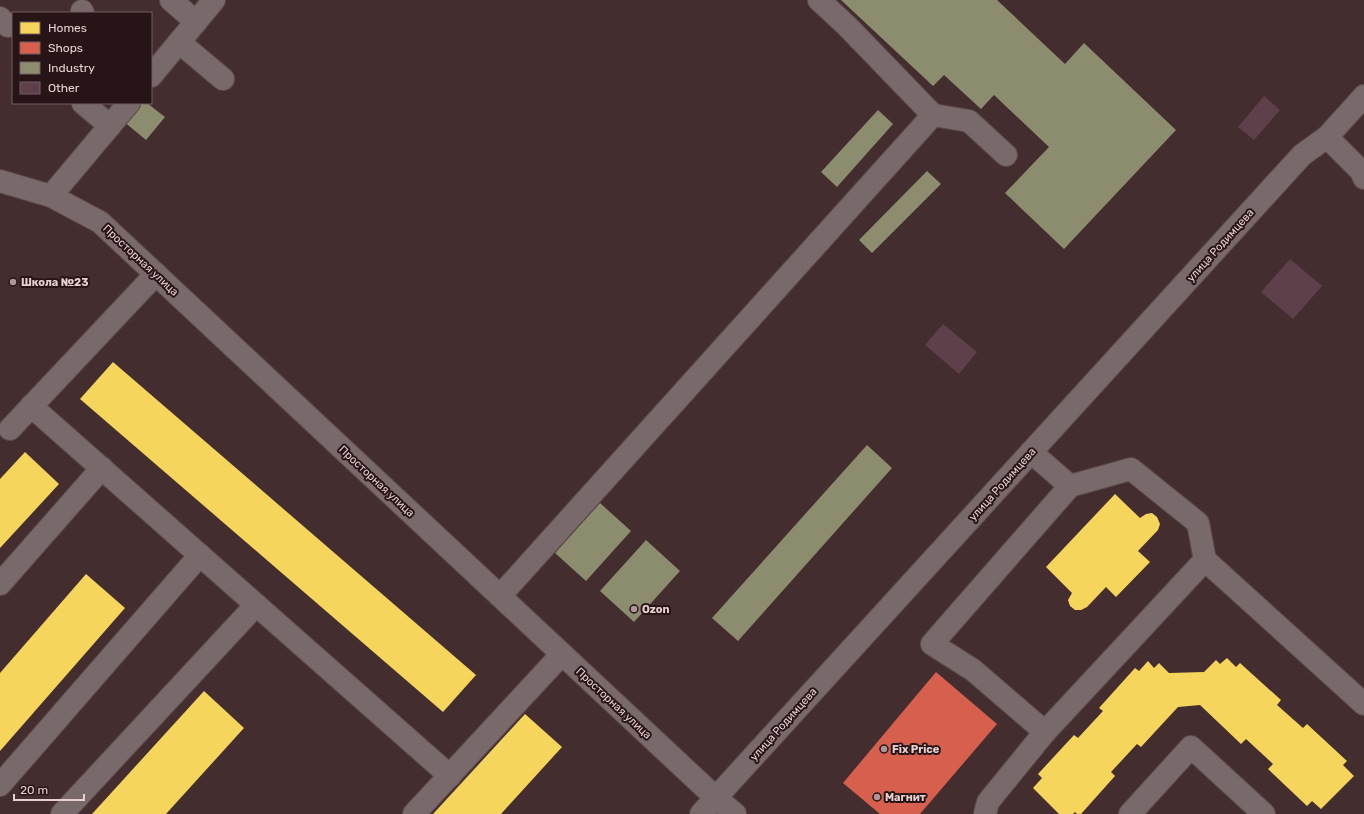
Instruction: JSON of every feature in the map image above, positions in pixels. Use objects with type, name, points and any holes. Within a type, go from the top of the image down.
[{"type":"street","points":[[171,0],[196,22]]},
{"type":"street","points":[[152,72],[214,0]]},
{"type":"street","points":[[819,0],[847,26],[933,115],[969,121],[1006,155]]},
{"type":"street","points":[[179,42],[223,79]]},
{"type":"street","name":"улица Родимцева","points":[[709,806],[1302,155],[1327,137],[1364,96]]},
{"type":"street","points":[[85,104],[110,126]]},
{"type":"street","points":[[51,196],[128,104]]},
{"type":"street","points":[[500,596],[933,115]]},
{"type":"street","points":[[1327,137],[1361,171],[1364,178]]},
{"type":"street","name":"Просторная улица","points":[[0,181],[51,196],[100,222],[562,654],[709,806],[735,814]]},
{"type":"street","points":[[10,429],[156,274]]},
{"type":"street","points":[[31,406],[450,776]]},
{"type":"street","points":[[1031,452],[1070,486]]},
{"type":"street","points":[[0,584],[102,468]]},
{"type":"street","points":[[1045,732],[973,670],[932,644],[1070,486],[1131,469],[1198,522],[1205,560],[1364,704]]},
{"type":"street","points":[[0,785],[200,555]]},
{"type":"street","points":[[985,814],[988,802],[1045,732],[1205,560]]},
{"type":"street","points":[[62,814],[256,605]]},
{"type":"street","points":[[414,814],[562,654]]},
{"type":"street","points":[[1130,814],[1191,748],[1264,814]]},
{"type":"building: Homes","points":[[113,362],[476,675],[443,712],[80,399]]},
{"type":"building: Homes","points":[[25,452],[59,484],[0,548],[0,479]]},
{"type":"building: Homes","points":[[1115,494],[1140,518],[1146,514],[1152,513],[1157,517],[1160,524],[1158,530],[1138,551],[1150,562],[1116,597],[1106,587],[1087,607],[1081,610],[1075,610],[1070,606],[1068,600],[1072,593],[1046,567]]},
{"type":"building: Homes","points":[[86,574],[125,608],[0,751],[0,673]]},
{"type":"building: Homes","points":[[1227,658],[1236,667],[1240,663],[1281,700],[1277,705],[1303,728],[1307,724],[1347,761],[1343,765],[1354,776],[1321,809],[1312,801],[1307,806],[1268,769],[1273,764],[1246,739],[1241,744],[1200,705],[1178,707],[1141,747],[1137,744],[1111,772],[1115,776],[1081,814],[1077,814],[1075,812],[1073,814],[1059,814],[1033,788],[1042,778],[1038,774],[1074,735],[1078,738],[1103,711],[1099,708],[1135,668],[1139,671],[1148,661],[1154,668],[1159,663],[1169,673],[1204,672],[1216,660],[1220,664]]},
{"type":"building: Homes","points":[[204,691],[244,728],[166,814],[92,814]]},
{"type":"building: Homes","points":[[525,714],[562,747],[501,814],[433,814]]},
{"type":"building: Shops","points":[[936,672],[997,724],[920,814],[880,814],[843,783]]},
{"type":"building: Industry","points":[[841,0],[997,0],[1065,64],[1084,43],[1176,130],[1064,249],[1005,193],[1049,147],[994,95],[981,109],[944,75],[933,86]]},
{"type":"building: Industry","points":[[137,104],[148,104],[165,117],[146,140],[123,121]]},
{"type":"building: Industry","points":[[878,110],[893,124],[837,187],[821,172]]},
{"type":"building: Industry","points":[[927,171],[941,184],[872,253],[859,240]]},
{"type":"building: Industry","points":[[867,445],[892,468],[738,641],[712,618]]},
{"type":"building: Industry","points":[[600,503],[631,531],[586,581],[555,553]]},
{"type":"building: Industry","points":[[646,540],[680,571],[634,622],[600,591]]},
{"type":"building: Other","points":[[1264,96],[1280,110],[1254,140],[1238,127]]},
{"type":"building: Other","points":[[1290,259],[1322,286],[1293,319],[1261,292]]},
{"type":"building: Other","points":[[943,324],[977,352],[959,374],[925,345]]},
{"type":"place","name":"Школа №23","points":[[13,282]]},
{"type":"place","name":"Ozon","points":[[634,609]]},
{"type":"place","name":"Fix Price","points":[[884,749]]},
{"type":"place","name":"Магнит","points":[[877,797]]}]
